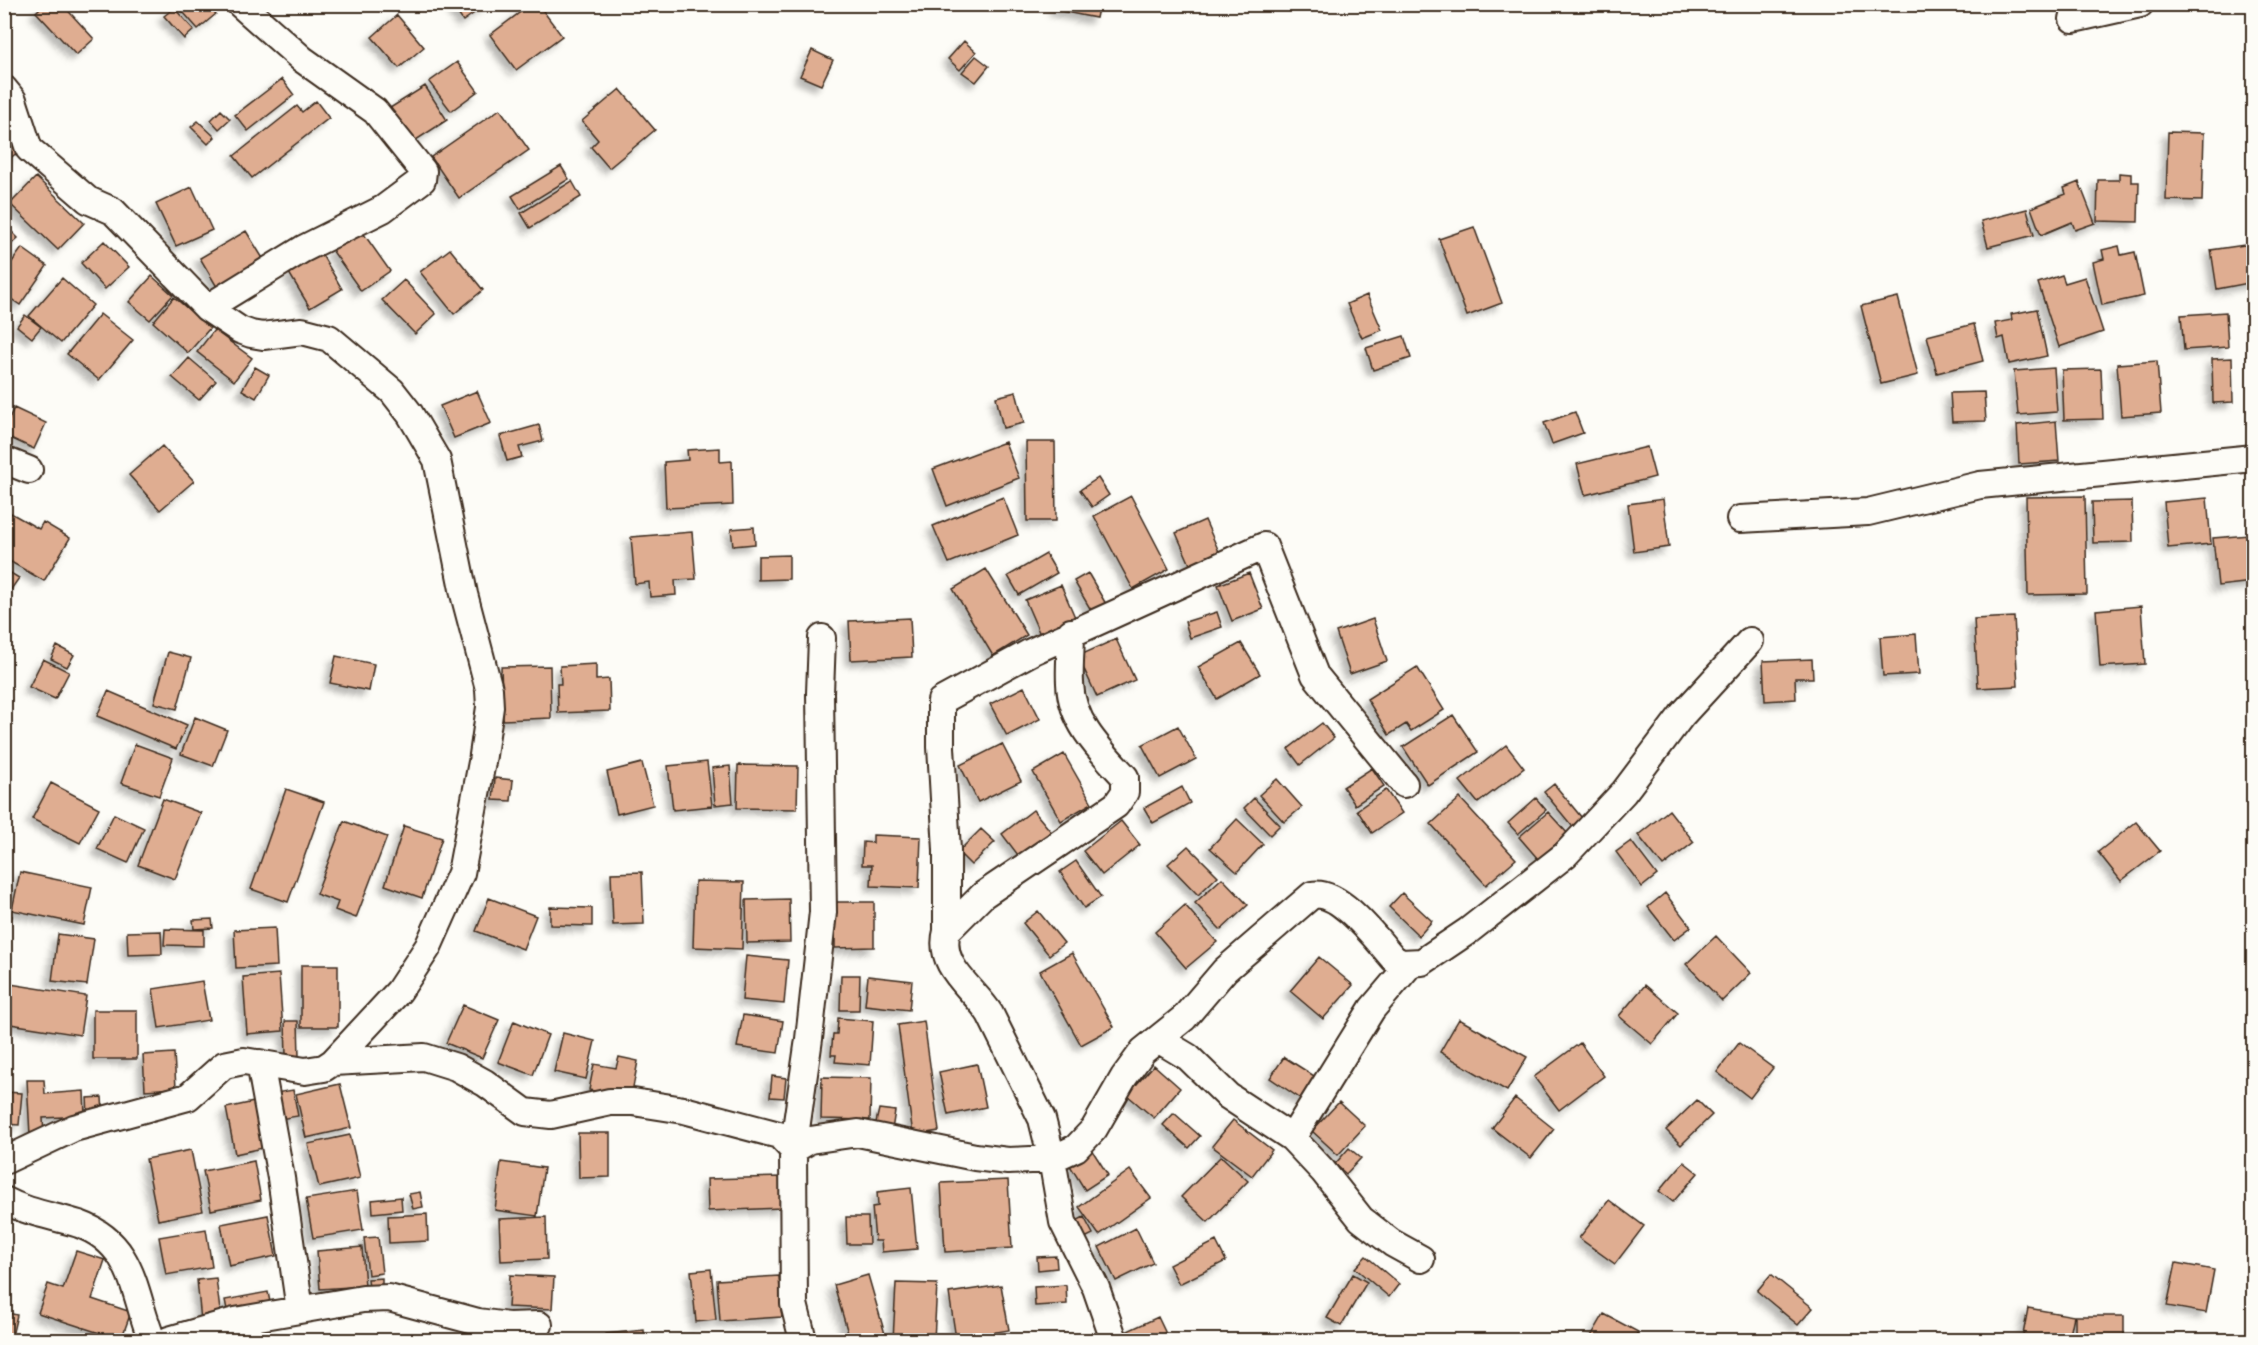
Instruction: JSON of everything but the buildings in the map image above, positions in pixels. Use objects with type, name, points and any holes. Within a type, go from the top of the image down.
[{"type":"street","points":[[207,308],[303,249],[383,209],[422,180],[423,171],[375,111],[302,59],[240,4]]},
{"type":"street","points":[[2073,19],[2140,4]]},
{"type":"street","points":[[4,88],[13,100],[29,149],[88,200],[113,211],[207,308],[240,330],[251,334],[263,336],[302,331],[329,338],[392,390],[410,414],[437,460],[464,594],[489,689],[490,706],[482,762],[460,873],[428,947],[399,991],[333,1062],[324,1068],[305,1071],[244,1061],[224,1065],[188,1097],[74,1128],[4,1161]]},
{"type":"street","points":[[1740,519],[1868,512],[1980,485],[2253,458]]},
{"type":"street","points":[[4,460],[29,470]]},
{"type":"street","points":[[1114,1341],[1095,1288],[1063,1222],[1052,1159],[1042,1119],[990,1014],[981,1000],[960,978],[947,958],[944,944],[947,931],[947,850],[941,747],[941,701],[1071,632],[1264,546],[1316,675],[1404,784]]},
{"type":"street","points":[[947,931],[983,895],[1116,804],[1125,792],[1125,777],[1092,741],[1075,709],[1070,685],[1071,632]]},
{"type":"street","points":[[803,1341],[794,1304],[793,1150],[809,1039],[823,912],[820,704],[822,638]]},
{"type":"street","points":[[793,1150],[810,1140],[858,1133],[975,1157],[1008,1161],[1052,1159],[1076,1148],[1094,1129],[1124,1077],[1143,1051],[1184,1018],[1225,970],[1312,896],[1324,895],[1354,914],[1394,959],[1401,963],[1422,962],[1468,931],[1564,855],[1624,792],[1682,715],[1750,641]]},
{"type":"street","points":[[1292,1138],[1372,1009],[1410,964]]},
{"type":"street","points":[[1158,1039],[1188,1057],[1228,1096],[1292,1138],[1323,1171],[1361,1219],[1392,1243],[1421,1259]]},
{"type":"street","points":[[333,1062],[424,1057],[456,1067],[485,1083],[525,1112],[551,1115],[610,1102],[633,1102],[684,1110],[780,1135],[793,1150]]},
{"type":"street","points":[[260,1063],[281,1178],[300,1310]]},
{"type":"street","points":[[4,1200],[19,1208],[79,1224],[99,1233],[112,1244],[126,1262],[152,1341]]},
{"type":"street","points":[[169,1341],[235,1321],[363,1299],[389,1298],[478,1322],[508,1326],[539,1325]]}]
